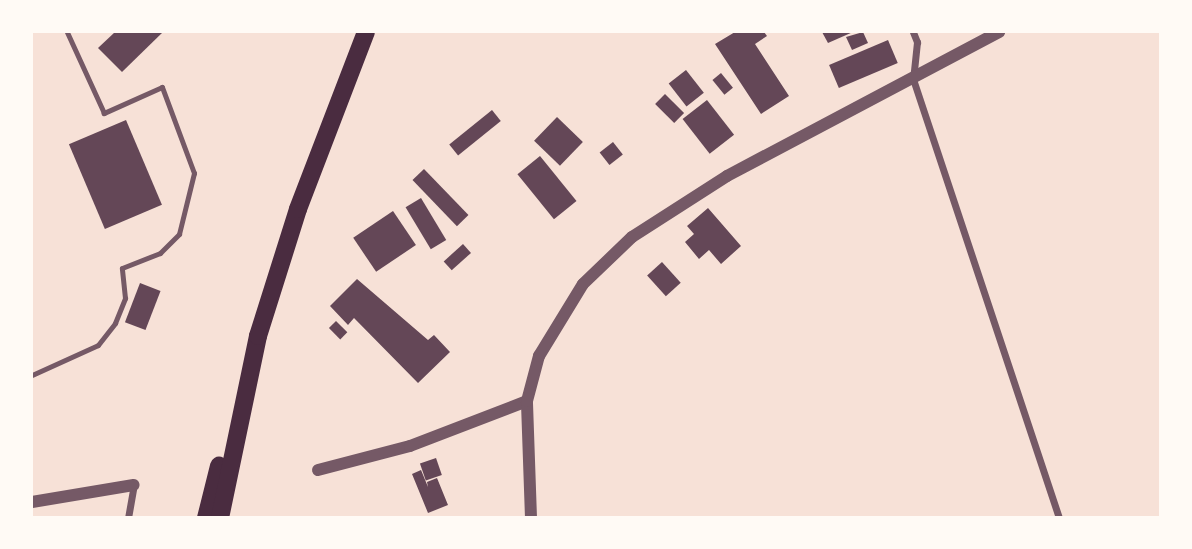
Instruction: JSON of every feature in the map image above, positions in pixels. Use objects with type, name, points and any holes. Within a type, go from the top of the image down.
[{"type":"highway","points":[[206,517],[298,209],[366,32]]},
{"type":"highway","points":[[220,517],[258,336]]},
{"type":"street","points":[[913,32],[917,42],[912,79],[1059,517]]},
{"type":"street","points":[[531,517],[527,401],[539,356],[558,318],[583,284],[632,237],[727,176],[999,32]]},
{"type":"street","points":[[318,470],[410,446],[527,401]]},
{"type":"street","points":[[32,502],[134,485],[128,517]]},
{"type":"lane","points":[[32,375],[98,345],[115,323],[125,298],[122,268],[160,253],[179,234],[194,173],[162,87],[104,113],[67,32]]},
{"type":"building","points":[[115,32],[163,32],[122,72],[98,48]]},
{"type":"building","points":[[735,32],[764,32],[767,36],[755,44],[789,96],[761,114],[715,44]]},
{"type":"building","points":[[822,32],[853,32],[828,43]]},
{"type":"building","points":[[863,32],[868,43],[852,50],[846,37]]},
{"type":"building","points":[[888,40],[898,63],[839,88],[829,65]]},
{"type":"building","points":[[686,70],[704,93],[687,106],[669,84]]},
{"type":"building","points":[[721,73],[733,88],[724,95],[712,80]]},
{"type":"building","points":[[665,94],[684,113],[674,123],[655,104]]},
{"type":"building","points":[[707,100],[734,135],[710,154],[683,119]]},
{"type":"building","points":[[492,110],[501,121],[458,155],[449,145]]},
{"type":"building","points":[[557,117],[583,142],[560,166],[534,141]]},
{"type":"building","points":[[126,120],[162,205],[105,229],[69,144]]},
{"type":"building","points":[[613,142],[623,155],[609,165],[600,152]]},
{"type":"building","points":[[540,156],[577,201],[554,219],[517,174]]},
{"type":"building","points":[[424,169],[468,215],[457,226],[412,180]]},
{"type":"building","points":[[421,198],[446,240],[431,249],[406,207]]},
{"type":"building","points":[[708,208],[741,246],[721,264],[709,250],[699,259],[685,242],[694,234],[687,226]]},
{"type":"building","points":[[393,211],[416,245],[376,272],[353,238]]},
{"type":"building","points":[[463,244],[471,253],[452,270],[444,261]]},
{"type":"building","points":[[662,262],[681,283],[666,296],[647,275]]},
{"type":"building","points":[[357,279],[428,340],[434,335],[450,352],[418,383],[354,318],[348,325],[330,306]]},
{"type":"building","points":[[140,283],[161,291],[145,330],[125,322]]},
{"type":"building","points":[[336,321],[347,332],[340,339],[329,328]]},
{"type":"building","points":[[436,458],[442,475],[426,481],[420,464]]},
{"type":"building","points":[[421,470],[428,487],[427,482],[437,478],[448,505],[428,513],[412,474]]}]
